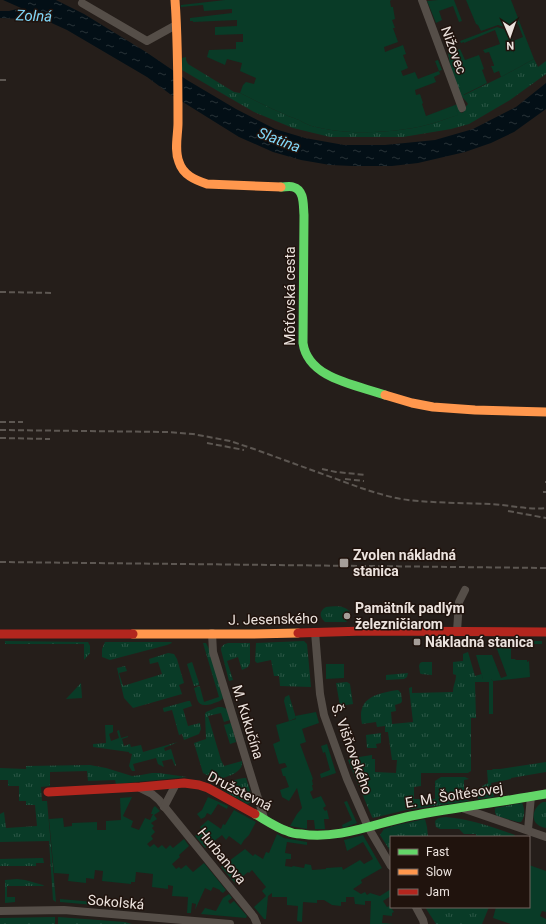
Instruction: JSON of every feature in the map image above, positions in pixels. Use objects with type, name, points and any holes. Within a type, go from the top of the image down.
[{"type":"street","points":[[82,3],[147,41],[176,25],[175,0]]},
{"type":"street","name":"Nižovec","points":[[422,0],[462,108]]},
{"type":"street","name":"Môťovská cesta","points":[[176,25],[178,111],[177,151],[178,160],[182,168],[193,178],[202,183],[214,185],[293,187],[301,193],[304,215],[303,347],[311,362],[318,369],[328,375],[404,402],[424,406],[460,409],[546,412]]},
{"type":"street","points":[[457,631],[459,602],[465,590]]},
{"type":"street","name":"J. Jesenského","points":[[0,634],[212,634],[457,631],[546,632]]},
{"type":"street","name":"Š. Višňovského","points":[[316,632],[318,677],[324,715],[347,779],[368,827],[390,864]]},
{"type":"street","name":"M. Kukučína","points":[[212,634],[213,652],[264,818]]},
{"type":"street","name":"Družstevná","points":[[48,792],[140,788],[190,783],[204,787],[286,831],[305,835],[335,834],[368,827]]},
{"type":"street","points":[[164,807],[176,784]]},
{"type":"street","name":"Hurbanova","points":[[140,788],[152,794],[159,800],[254,917],[257,924]]},
{"type":"street","name":"E. M. Šoltésovej","points":[[368,827],[401,818],[546,794]]},
{"type":"street","points":[[528,830],[531,796]]},
{"type":"street","points":[[462,808],[546,837]]},
{"type":"street","points":[[417,908],[424,924]]},
{"type":"street","name":"Sokolská","points":[[0,910],[64,910],[140,921],[230,924]]},
{"type":"green space","points":[[225,0],[391,0],[391,7],[393,7],[395,19],[392,20],[395,28],[393,28],[398,42],[384,47],[385,52],[403,45],[406,54],[403,55],[408,68],[401,71],[403,76],[415,72],[418,79],[439,71],[440,74],[434,77],[436,82],[415,90],[416,95],[420,94],[426,116],[455,105],[458,115],[409,129],[377,132],[345,132],[312,126],[262,104],[240,93],[246,82],[254,84],[256,78],[240,71],[242,63],[227,59],[225,65],[207,57],[209,50],[236,49],[236,42],[243,42],[243,34],[215,35],[215,27],[237,26],[237,20],[190,21],[190,18],[232,13],[232,9],[204,11],[203,5],[181,7],[181,5]]},
{"type":"green space","points":[[454,0],[462,21],[459,22],[453,6],[439,11],[442,20],[436,23],[427,1]]},
{"type":"green space","points":[[466,0],[511,0],[534,59],[501,77],[499,71],[494,73],[491,66],[494,65],[489,52],[485,53],[483,50],[500,44],[495,30],[464,43],[461,43],[460,41],[497,27],[509,31],[513,41],[523,37],[518,24],[508,28],[498,25],[481,31],[476,24]]},
{"type":"green space","points":[[460,49],[465,60],[479,55],[484,69],[482,70],[487,83],[463,95],[448,53]]},
{"type":"green space","points":[[448,53],[464,95],[534,59],[538,67],[546,61],[546,74],[510,100],[469,124],[451,129],[403,137],[330,137],[293,128],[254,112],[182,70],[182,58],[186,57],[188,64],[234,92],[240,93],[312,126],[345,132],[393,131],[423,126],[457,115],[455,105],[458,104],[461,113],[464,112],[464,109],[468,104],[461,95],[456,84]]},
{"type":"green space","points":[[438,60],[442,70],[439,71],[435,61]]},
{"type":"green space","points":[[336,606],[345,608],[350,612],[350,618],[346,622],[325,622],[322,618],[321,612],[326,607]]},
{"type":"green space","points":[[5,641],[88,642],[90,646],[90,653],[84,660],[84,644],[5,644]]},
{"type":"green space","points":[[304,641],[307,644],[311,687],[280,686],[279,676],[274,676],[271,660],[257,663],[255,661],[256,643]]},
{"type":"green space","points":[[494,641],[542,641],[542,644],[516,644],[515,646],[511,646],[511,659],[527,660],[527,662],[529,661],[530,677],[493,681],[491,679],[483,679],[476,655],[492,655],[501,678],[507,676]]},
{"type":"green space","points":[[105,642],[172,643],[110,660],[102,657],[102,649]]},
{"type":"green space","points":[[203,643],[206,643],[210,651],[223,698],[218,702],[207,705],[200,704],[198,702],[194,688],[200,687],[204,702],[219,697]]},
{"type":"green space","points":[[228,643],[250,643],[250,663],[248,667],[242,670],[238,657],[227,661],[233,680],[229,681],[221,650],[223,645]]},
{"type":"green space","points":[[468,652],[475,676],[482,674],[483,679],[491,679],[493,681],[493,714],[489,714],[489,682],[475,682],[476,718],[471,718],[471,771],[468,773],[421,773],[421,786],[414,787],[414,799],[435,799],[435,781],[441,777],[465,777],[469,779],[464,780],[464,799],[469,800],[406,810],[373,818],[348,760],[372,755],[372,759],[375,759],[375,772],[396,773],[397,760],[392,760],[388,732],[385,732],[385,726],[377,727],[376,722],[362,724],[361,715],[365,702],[376,695],[398,690],[401,693],[402,701],[401,703],[395,705],[396,711],[391,712],[392,724],[413,722],[409,688],[412,687],[412,693],[453,692],[456,675],[453,674],[453,662],[463,661],[463,654]]},
{"type":"green space","points":[[168,653],[174,654],[177,659],[184,683],[179,685],[182,694],[133,708],[124,698],[117,668],[125,666],[127,671],[119,673],[123,686],[162,674],[158,662],[150,664],[149,659]]},
{"type":"green space","points":[[192,662],[199,683],[199,685],[194,686],[187,664]]},
{"type":"green space","points":[[422,662],[432,662],[432,675],[420,673],[419,666]]},
{"type":"green space","points":[[326,664],[344,664],[344,678],[326,679]]},
{"type":"green space","points":[[408,673],[407,677],[404,679],[386,680],[386,675]]},
{"type":"green space","points":[[347,682],[350,684],[353,704],[340,706],[336,683]]},
{"type":"green space","points":[[81,683],[82,698],[66,699]]},
{"type":"green space","points":[[289,695],[296,718],[289,721],[284,701],[285,697]]},
{"type":"green space","points":[[190,701],[192,706],[183,709],[188,726],[200,723],[201,729],[199,734],[184,740],[182,734],[179,735],[172,710],[164,712],[163,708]]},
{"type":"green space","points":[[218,707],[227,709],[230,720],[224,722],[221,713],[208,716],[221,760],[224,766],[242,761],[242,765],[234,774],[217,780],[203,773],[194,743],[206,739],[205,714],[206,712]]},
{"type":"green space","points":[[316,712],[319,723],[302,729],[306,742],[300,744],[313,779],[313,790],[310,792],[313,799],[321,796],[326,806],[323,808],[325,811],[327,810],[329,819],[324,819],[325,829],[315,829],[314,820],[307,820],[307,829],[290,826],[302,808],[297,788],[289,801],[282,797],[280,790],[289,787],[281,769],[287,767],[285,763],[279,764],[273,744],[280,741],[276,725],[296,719],[295,716]]},
{"type":"green space","points":[[231,723],[236,742],[230,744],[224,725]]},
{"type":"green space","points":[[105,725],[113,725],[113,732],[109,734],[111,741],[119,738],[117,731],[119,730],[121,738],[128,736],[122,739],[124,746],[130,744],[131,747],[141,745],[143,752],[178,742],[164,748],[165,751],[171,749],[176,765],[175,766],[172,759],[162,761],[164,767],[158,764],[156,758],[133,764],[135,771],[132,771],[129,766],[132,754],[129,752],[93,747],[93,744],[106,743]]},
{"type":"green space","points":[[381,733],[381,743],[376,744],[377,748],[367,748],[366,735]]},
{"type":"green space","points":[[327,744],[336,773],[321,778],[320,774],[330,770],[325,752],[323,753],[321,746]]},
{"type":"green space","points":[[546,762],[546,772],[491,783],[494,797],[478,799],[479,789],[488,783],[487,770]]},
{"type":"green space","points":[[90,765],[132,776],[159,773],[187,777],[116,784],[115,780],[88,781],[87,771],[50,772],[50,786],[41,787],[42,801],[47,801],[56,902],[53,900],[49,841],[0,842],[0,814],[4,812],[6,828],[37,826],[35,805],[26,805],[26,801],[19,801],[19,786],[8,786],[8,780],[0,780],[0,768],[26,769],[26,766]]},
{"type":"green space","points":[[246,778],[253,800],[247,804],[221,789],[231,782]]},
{"type":"green space","points":[[132,797],[123,816],[133,821],[131,827],[139,830],[145,818],[150,820],[153,814],[151,814],[153,808],[155,806],[160,811],[154,815],[157,819],[151,823],[154,826],[152,828],[155,832],[151,836],[153,839],[147,844],[150,847],[154,844],[158,848],[162,845],[166,849],[170,845],[173,848],[184,839],[189,846],[172,864],[176,869],[179,867],[181,869],[186,865],[193,872],[204,863],[226,890],[223,893],[213,887],[211,891],[205,888],[195,910],[196,904],[192,903],[191,913],[187,913],[188,897],[172,896],[173,886],[168,885],[168,889],[152,887],[153,874],[136,872],[135,882],[131,882],[131,884],[102,881],[103,871],[95,870],[94,879],[86,878],[86,883],[68,881],[69,874],[54,873],[49,819],[63,818],[64,827],[72,826],[72,823],[97,822],[97,830],[106,830],[106,821],[121,820],[120,798]]},
{"type":"green space","points":[[208,797],[228,806],[227,809],[218,804],[211,815],[207,813],[205,817],[201,819],[197,814],[202,810]]},
{"type":"green space","points":[[347,801],[357,823],[343,828],[342,825],[352,820],[344,802]]},
{"type":"green space","points":[[543,802],[546,802],[546,828],[538,825],[534,818],[534,812]]},
{"type":"green space","points":[[522,803],[524,813],[521,822],[497,816],[495,813],[495,808]]},
{"type":"green space","points":[[234,810],[256,822],[249,835],[241,845],[229,836],[226,840],[222,835],[205,848],[195,836],[202,830],[200,827],[208,820],[221,829]]},
{"type":"green space","points":[[446,817],[472,821],[515,835],[476,836],[476,834],[464,834],[459,829],[440,829],[436,827],[435,822],[437,819]]},
{"type":"green space","points":[[425,819],[428,836],[390,836],[390,850],[380,835],[384,829]]},
{"type":"green space","points":[[277,834],[284,838],[307,842],[307,845],[287,842],[285,853],[291,854],[291,859],[286,859],[285,866],[304,868],[305,864],[311,865],[312,870],[342,867],[343,870],[360,860],[364,864],[373,859],[363,842],[347,851],[344,840],[363,835],[382,868],[361,880],[362,883],[353,889],[361,894],[365,892],[367,895],[370,893],[380,896],[390,890],[390,897],[383,901],[387,907],[390,906],[394,912],[392,913],[392,916],[383,915],[382,923],[394,924],[370,924],[371,901],[365,901],[365,905],[355,904],[354,897],[346,897],[346,902],[341,902],[341,906],[332,905],[324,900],[317,900],[317,903],[303,902],[302,922],[297,921],[298,906],[287,905],[287,897],[272,897],[272,893],[268,896],[266,919],[264,919],[254,907],[266,896],[262,891],[266,887],[252,870],[235,883],[221,867],[245,849],[253,856],[255,854],[263,859],[266,852],[269,853]]},
{"type":"green space","points":[[43,858],[44,863],[36,863],[36,866],[0,866],[0,859]]},
{"type":"green space","points":[[530,865],[546,871],[546,912],[542,911],[540,916],[546,919],[546,924],[511,924],[493,918],[496,908],[530,908]]},
{"type":"green space","points":[[17,879],[44,886],[7,886],[7,897],[15,897],[15,902],[5,903],[5,880]]},
{"type":"green space","points":[[229,894],[232,898],[228,901],[230,904],[234,901],[247,916],[246,918],[201,914],[205,908],[216,911],[223,898]]},
{"type":"green space","points":[[60,899],[94,902],[94,905],[60,902]]},
{"type":"green space","points":[[426,908],[489,908],[482,924],[436,924]]},
{"type":"green space","points":[[55,917],[55,924],[0,924],[0,918]]},
{"type":"green space","points":[[58,917],[125,922],[132,924],[58,924]]},
{"type":"water","points":[[3,0],[56,0],[84,14],[146,52],[187,80],[236,109],[275,129],[305,138],[344,145],[385,145],[435,140],[473,129],[516,107],[546,83],[546,109],[514,132],[491,143],[465,152],[418,163],[392,166],[352,166],[330,165],[301,160],[273,152],[239,137],[170,94],[147,77],[67,30],[45,20],[0,18],[0,11],[9,11],[21,8]]},
{"type":"railway","points":[[0,80],[9,80]]},
{"type":"railway","points":[[0,292],[54,293]]},
{"type":"railway","points":[[0,422],[23,422]]},
{"type":"railway","points":[[0,430],[168,432],[193,434],[230,441],[361,488],[396,498],[429,502],[546,508]]},
{"type":"railway","points":[[0,438],[50,439]]},
{"type":"railway","points":[[207,443],[244,450]]},
{"type":"railway","points":[[322,469],[366,475]]},
{"type":"railway","points":[[345,479],[364,481]]},
{"type":"railway","points":[[508,511],[546,518]]},
{"type":"railway","points":[[0,562],[546,568]]},
{"type":"traffic: fast","points":[[281,187],[292,187],[297,189],[300,191],[303,199],[303,343],[307,355],[314,365],[335,379],[385,395]]},
{"type":"traffic: fast","points":[[255,814],[279,828],[292,833],[329,835],[428,813],[546,794]]},
{"type":"traffic: slow","points":[[175,0],[178,77],[178,123],[176,148],[181,167],[186,174],[207,184],[281,187]]},
{"type":"traffic: slow","points":[[385,395],[412,403],[433,407],[546,412]]},
{"type":"traffic: slow","points":[[133,634],[298,633]]},
{"type":"traffic: jam","points":[[298,633],[365,631],[546,632]]},
{"type":"traffic: jam","points":[[0,634],[133,634]]},
{"type":"traffic: jam","points":[[48,792],[184,783],[208,788],[255,814]]},
{"type":"place","name":"Zvolen nákladná stanica","points":[[344,563]]},
{"type":"place","name":"Pamätník padlým železničiarom","points":[[347,616]]},
{"type":"place","name":"Nákladná stanica","points":[[417,642]]},
{"type":"water label","name":"Zolná","points":[[34,16]]},
{"type":"water label","name":"Slatina","points":[[279,140]]}]
